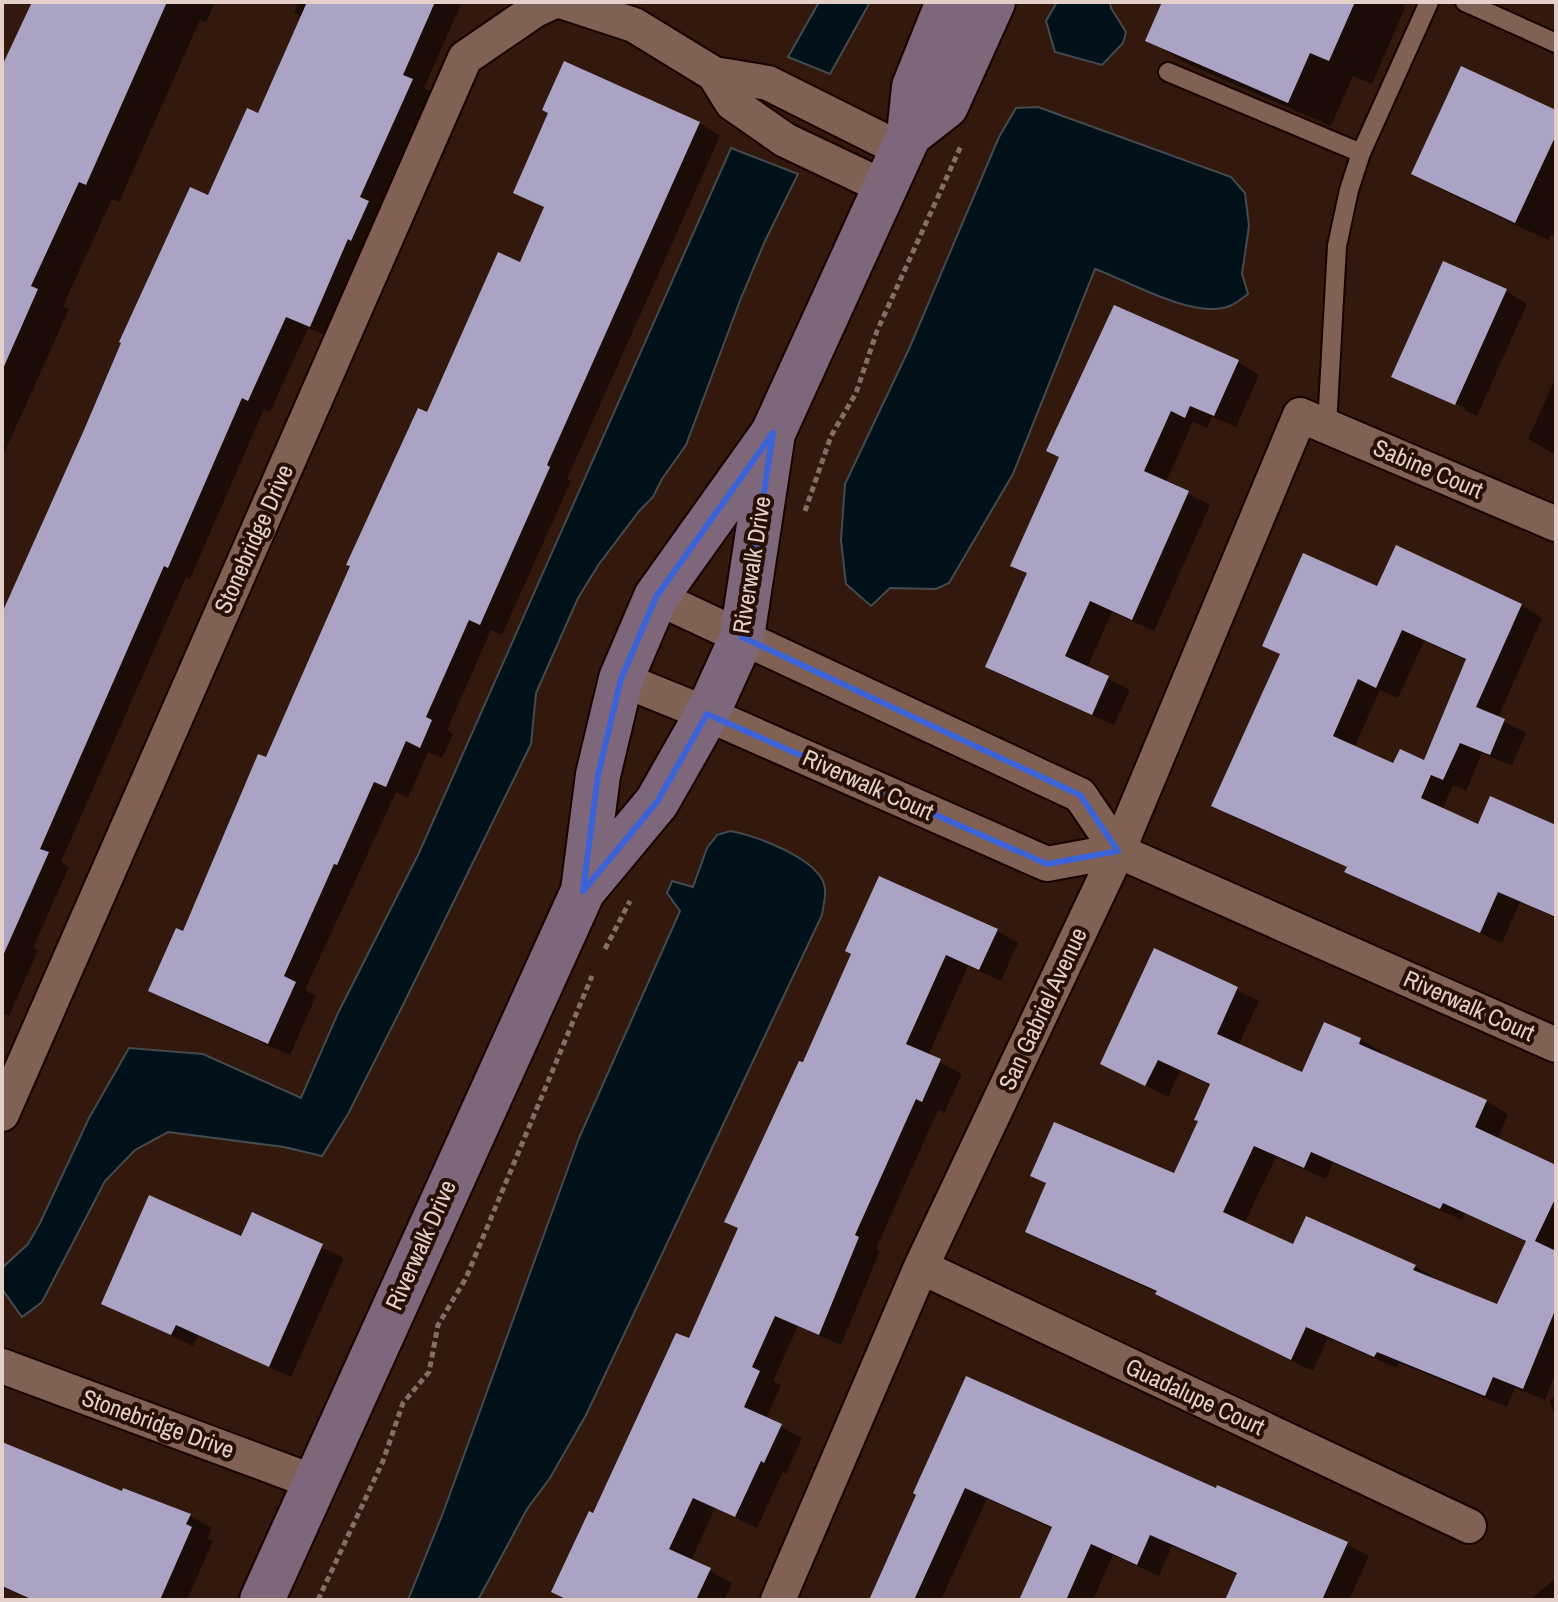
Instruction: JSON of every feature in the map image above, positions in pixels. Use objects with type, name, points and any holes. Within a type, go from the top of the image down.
[{"type":"street","name":"Stonebridge Drive","points":[[2,1114],[465,58],[535,10],[552,2]]},
{"type":"street","points":[[564,2],[634,14],[714,74],[768,83],[898,157]]},
{"type":"street","name":"Riverwalk Drive","points":[[583,891],[598,775],[621,679],[656,597],[773,433],[898,157],[914,87],[948,2]]},
{"type":"street","name":"Riverwalk Drive","points":[[898,157],[946,106],[993,2]]},
{"type":"street","name":"Sabine Court","points":[[1314,421],[1556,524]]},
{"type":"street","name":"San Gabriel Avenue","points":[[778,1600],[921,1267],[1118,851],[1314,421]]},
{"type":"street","name":"Riverwalk Drive","points":[[262,1600],[583,891],[657,802],[707,714],[742,637],[773,433]]},
{"type":"street","points":[[656,597],[1080,795],[1118,851]]},
{"type":"street","name":"Riverwalk Court","points":[[621,679],[1047,864],[1118,851],[1556,1045]]},
{"type":"street","name":"Guadalupe Court","points":[[921,1267],[1469,1526]]},
{"type":"street","name":"Stonebridge Drive","points":[[2,1366],[314,1482]]},
{"type":"lane","points":[[1314,421],[1337,246],[1349,190],[1361,153],[1429,2]]},
{"type":"lane","points":[[1465,2],[1556,43]]},
{"type":"lane","points":[[1168,72],[1361,153]]},
{"type":"highlighted area","points":[[773,433],[742,637],[1080,795],[1118,851],[1047,864],[707,714],[657,802],[583,891],[598,775],[621,679],[656,597]]},
{"type":"shaded area","points":[[819,2],[870,2],[830,74],[788,57]]},
{"type":"shaded area","points":[[1057,2],[1110,2],[1126,32],[1123,43],[1102,65],[1055,52],[1046,21]]},
{"type":"shaded area","points":[[1038,107],[1231,177],[1245,193],[1249,226],[1242,274],[1248,294],[1232,305],[1217,309],[1201,308],[1163,298],[1095,269],[1013,474],[949,583],[936,589],[890,588],[871,606],[846,584],[841,540],[845,484],[909,349],[999,137],[1016,108]]},
{"type":"shaded area","points":[[731,148],[798,174],[741,298],[686,445],[653,497],[599,564],[578,598],[536,693],[531,744],[348,1114],[322,1156],[284,1147],[168,1132],[135,1150],[105,1181],[42,1302],[22,1317],[2,1289],[2,1268],[28,1244],[89,1118],[129,1048],[203,1054],[301,1098],[338,1013],[419,853]]},
{"type":"shaded area","points":[[730,831],[771,843],[813,868],[825,889],[822,915],[586,1415],[550,1478],[527,1509],[478,1600],[408,1600],[443,1513],[579,1138],[680,911],[667,893],[672,881],[693,887],[707,848],[717,835]]},
{"type":"building","points":[[32,2],[167,2],[86,185],[79,182],[31,286],[38,289],[2,371],[2,66]]},
{"type":"building","points":[[307,2],[435,2],[403,75],[413,79],[360,197],[369,201],[351,241],[348,239],[310,327],[286,317],[248,401],[242,398],[168,568],[164,566],[40,849],[49,852],[2,958],[2,613],[190,187],[208,195],[247,108],[258,113]]},
{"type":"building","points":[[1162,2],[1355,2],[1329,61],[1310,53],[1288,103],[1145,41]]},
{"type":"building","points":[[564,61],[700,122],[547,465],[550,467],[480,625],[469,620],[426,717],[432,720],[420,748],[406,741],[386,787],[374,782],[337,865],[334,864],[284,976],[296,982],[268,1044],[148,991],[176,928],[183,931],[258,754],[266,757],[350,566],[346,565],[418,408],[427,412],[498,252],[520,262],[544,207],[513,193],[548,113],[542,110]]},
{"type":"building","points":[[1461,66],[1556,110],[1556,135],[1515,223],[1411,174]]},
{"type":"building","points":[[1443,261],[1507,289],[1455,405],[1391,377]]},
{"type":"building","points":[[1114,305],[1239,360],[1214,416],[1190,406],[1185,418],[1171,411],[1144,471],[1189,491],[1132,620],[1090,601],[1065,656],[1109,676],[1092,715],[985,667],[1027,573],[1010,566],[1059,457],[1046,451]]},
{"type":"building","points":[[1396,545],[1522,604],[1476,707],[1505,719],[1490,755],[1460,743],[1443,780],[1431,775],[1421,798],[1478,824],[1490,796],[1556,825],[1556,917],[1498,892],[1480,933],[1344,872],[1347,867],[1211,806],[1280,654],[1262,646],[1303,553],[1377,586]],"holes":[[[1402,630],[1466,659],[1424,760],[1400,749],[1393,763],[1333,736],[1358,679],[1376,688]]]},
{"type":"building","points":[[879,876],[998,929],[979,970],[946,955],[906,1044],[941,1059],[922,1102],[916,1099],[855,1235],[859,1237],[819,1335],[775,1316],[752,1367],[760,1371],[744,1407],[782,1424],[764,1463],[761,1461],[735,1517],[693,1498],[669,1549],[711,1568],[696,1600],[568,1600],[551,1592],[589,1511],[593,1513],[676,1333],[689,1338],[738,1228],[724,1222],[799,1061],[803,1062],[851,954],[845,951]]},
{"type":"building","points":[[1154,948],[1238,987],[1217,1034],[1302,1072],[1324,1022],[1361,1038],[1359,1044],[1487,1100],[1475,1127],[1556,1165],[1556,1197],[1535,1241],[1556,1251],[1556,1308],[1523,1389],[1493,1377],[1485,1396],[1377,1352],[1374,1357],[1306,1327],[1291,1360],[1155,1294],[1157,1291],[1025,1232],[1046,1183],[1030,1176],[1054,1122],[1174,1173],[1198,1121],[1194,1120],[1210,1084],[1158,1060],[1145,1086],[1100,1064]],"holes":[[[1254,1146],[1304,1168],[1311,1152],[1440,1209],[1443,1203],[1526,1241],[1497,1304],[1413,1270],[1416,1265],[1306,1216],[1293,1244],[1223,1212]]]},
{"type":"building","points":[[149,1195],[241,1236],[252,1212],[323,1244],[269,1367],[176,1325],[171,1335],[101,1304]]},
{"type":"building","points":[[966,1376],[1216,1488],[1217,1485],[1348,1542],[1322,1600],[1225,1600],[1237,1573],[1150,1535],[1137,1565],[1091,1544],[1066,1600],[1019,1600],[1052,1527],[965,1488],[914,1600],[869,1600]]},
{"type":"building","points":[[2,1442],[122,1491],[123,1488],[191,1514],[186,1524],[192,1527],[160,1600],[33,1600],[2,1586]]}]
